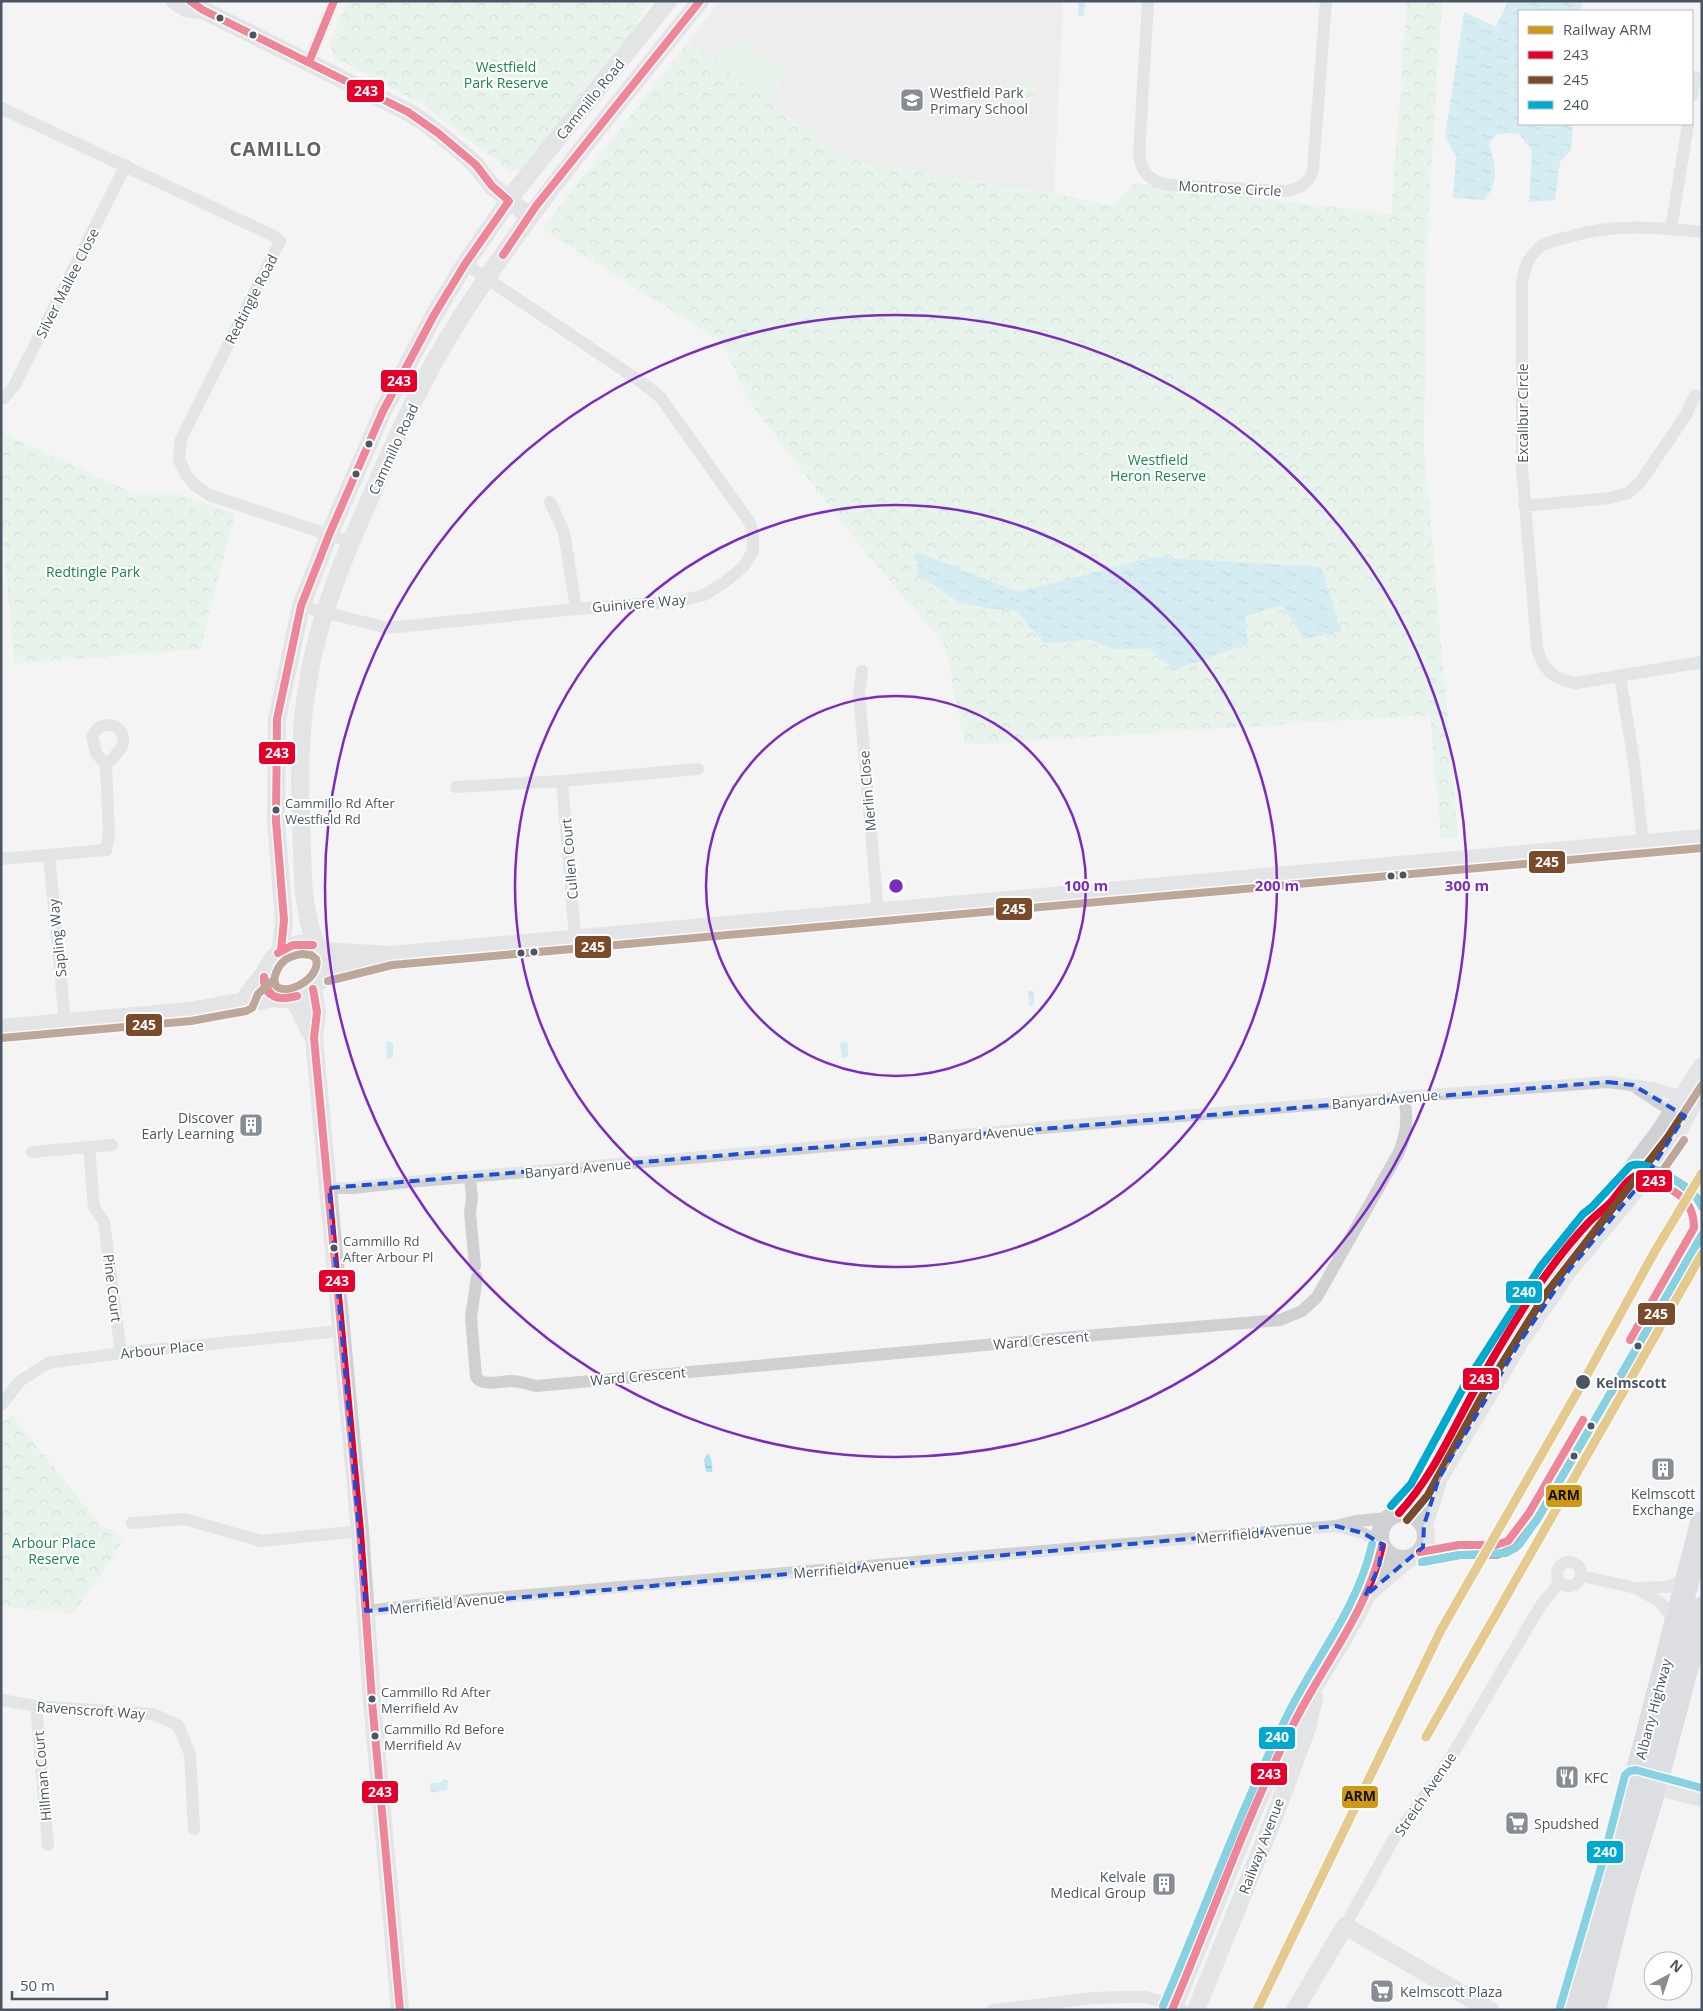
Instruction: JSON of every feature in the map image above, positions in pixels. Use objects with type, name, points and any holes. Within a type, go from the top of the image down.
[{"type":"highway","name":"Albany Highway","points":[[1594,2010],[1623,1892],[1644,1783],[1646,1740],[1702,1522]]},
{"type":"highway","name":"Albany Highway","points":[[1570,2010],[1612,1867],[1644,1783],[1702,1608]]},
{"type":"main road","points":[[175,1],[185,8],[196,6],[408,112],[438,133],[476,165],[492,186],[513,195],[533,211]]},
{"type":"main road","name":"Cammillo Road","points":[[281,950],[284,920],[276,821],[277,718],[301,606],[329,535],[383,411],[434,315],[465,264],[513,195],[668,1]]},
{"type":"main road","name":"Cammillo Road","points":[[321,948],[307,916],[300,786],[302,724],[308,680],[324,613],[351,542],[388,456],[430,370],[487,278],[533,211],[700,1]]},
{"type":"main road","points":[[326,971],[390,955],[1702,838]]},
{"type":"main road","points":[[244,1001],[250,988],[264,975],[270,963],[281,950],[299,944],[390,955]]},
{"type":"main road","points":[[1,1028],[190,1011],[244,1001],[292,998],[313,989],[326,971],[328,962],[321,948]]},
{"type":"main road","points":[[264,975],[266,989],[274,998]]},
{"type":"main road","points":[[313,989],[317,1012],[314,1038],[360,1531],[400,2010]]},
{"type":"main road","points":[[292,998],[298,1006],[306,1027],[314,1038]]},
{"type":"main road","name":"Railway Avenue","points":[[1365,1596],[1423,1547],[1426,1536],[1424,1525],[1440,1478],[1521,1340],[1569,1270],[1646,1178],[1673,1140],[1682,1108],[1702,1066]]},
{"type":"main road","name":"Railway Avenue","points":[[1176,2009],[1259,1796],[1296,1719],[1365,1596],[1379,1567],[1381,1528],[1419,1490],[1476,1386],[1553,1266],[1682,1108],[1702,1087]]},
{"type":"main road","points":[[1590,1220],[1612,1201],[1634,1176],[1641,1174],[1646,1178]]},
{"type":"main road","points":[[1394,1516],[1414,1515],[1424,1525]]},
{"type":"main road","points":[[1381,1545],[1393,1557],[1408,1559]]},
{"type":"main road","name":"Railway Avenue","points":[[1196,2010],[1275,1815],[1307,1728],[1318,1680]]},
{"type":"main road","points":[[1644,1783],[1702,1798]]},
{"type":"main road","points":[[1345,1926],[1490,2010]]},
{"type":"main road","name":"Streich Avenue","points":[[1295,2010],[1345,1926]]},
{"type":"street","points":[[309,62],[334,1]]},
{"type":"street","name":"Montrose Circle","points":[[1148,1],[1139,155],[1140,162],[1147,176],[1154,181],[1170,185],[1290,191],[1300,188],[1306,183],[1313,170],[1326,1]]},
{"type":"street","points":[[1693,91],[1696,77]]},
{"type":"street","name":"Redtingle Road","points":[[1,108],[126,165],[274,236],[280,241],[180,439],[179,460],[191,481],[209,494],[351,542]]},
{"type":"street","points":[[1671,229],[1688,125]]},
{"type":"street","name":"Silver Mallee Close","points":[[4,398],[14,386],[126,165]]},
{"type":"street","name":"Excalibur Circle","points":[[1702,232],[1628,226],[1583,232],[1542,245],[1528,260],[1522,284],[1522,451],[1524,506],[1538,647],[1544,666],[1552,676],[1567,682],[1576,683],[1702,662]]},
{"type":"street","name":"Guinivere Way","points":[[301,606],[387,628],[576,609],[681,601],[704,594],[725,582],[744,566],[753,551],[754,532],[750,522],[657,394],[465,264]]},
{"type":"street","points":[[1524,506],[1610,498],[1628,493],[1641,480],[1686,415],[1695,395]]},
{"type":"street","points":[[550,502],[564,532],[576,609]]},
{"type":"street","name":"Merlin Close","points":[[862,671],[859,693],[878,912]]},
{"type":"street","points":[[1620,676],[1634,762],[1643,843]]},
{"type":"street","points":[[1,858],[106,850],[109,834],[106,765]]},
{"type":"street","points":[[456,787],[562,781],[698,769]]},
{"type":"street","name":"Cullen Court","points":[[562,781],[575,938]]},
{"type":"street","name":"Sapling Way","points":[[49,855],[65,1022]]},
{"type":"street","name":"Banyard Avenue","points":[[329,1188],[353,1188],[1404,1097],[1608,1082],[1633,1085],[1682,1108]]},
{"type":"street","name":"Ward Crescent","points":[[470,1177],[472,1198],[470,1214],[476,1272],[471,1317],[476,1377],[478,1381],[485,1383],[513,1381],[536,1386],[1280,1320],[1293,1316],[1302,1311],[1317,1297],[1399,1152],[1406,1127],[1404,1097]]},
{"type":"street","points":[[32,1152],[112,1145]]},
{"type":"street","name":"Pine Court","points":[[89,1148],[94,1207],[104,1222],[121,1353]]},
{"type":"street","name":"Arbour Place","points":[[1,1405],[20,1381],[48,1363],[121,1353],[340,1331]]},
{"type":"street","name":"Merrifield Avenue","points":[[366,1611],[434,1603],[1336,1526],[1356,1521],[1394,1516]]},
{"type":"street","points":[[132,1523],[184,1519],[261,1541],[360,1531]]},
{"type":"street","name":"Merrifield Avenue","points":[[1336,1526],[1363,1533],[1381,1545]]},
{"type":"street","name":"Streich Avenue","points":[[1345,1926],[1393,1840],[1448,1762],[1541,1605],[1560,1582],[1558,1570],[1560,1566],[1567,1562],[1575,1564],[1578,1566],[1581,1576],[1636,1588],[1669,1587],[1687,1577]]},
{"type":"street","points":[[1560,1582],[1572,1586],[1579,1582],[1581,1576]]},
{"type":"street","name":"Streich Avenue","points":[[1636,1588],[1662,1604],[1670,1616],[1674,1628]]},
{"type":"street","name":"Ravenscroft Way","points":[[1,1700],[36,1706],[153,1714],[178,1725],[190,1754],[194,1829]]},
{"type":"street","name":"Hillman Court","points":[[36,1706],[48,1845]]},
{"type":"street","points":[[993,2010],[1093,1998],[1129,1997],[1145,1997],[1176,2009]]},
{"type":"highlighted area","points":[[1608,1082],[1633,1085],[1685,1116],[1646,1177],[1569,1270],[1521,1340],[1439,1478],[1424,1525],[1423,1547],[1365,1596],[1379,1567],[1382,1544],[1363,1533],[1336,1526],[366,1611],[329,1188]]},
{"type":"shaded area","name":"Westfield Park Primary School","points":[[719,1],[1063,1],[1054,194],[843,159],[689,41]]},
{"type":"green space","name":"Westfield Park Reserve","points":[[348,1],[650,1],[620,50],[520,171],[510,171],[425,106],[333,56],[330,42]]},
{"type":"green space","name":"Westfield Heron Reserve","points":[[1407,1],[1442,1],[1428,223],[1424,445],[1458,836],[1441,839],[1430,715],[965,745],[945,646],[848,531],[752,405],[721,342],[542,229],[689,41],[844,159],[1054,194],[1114,206],[1134,183],[1391,214]]},
{"type":"green space","points":[[736,37],[787,73],[769,99],[717,62]]},
{"type":"green space","points":[[1028,78],[1033,80],[1036,92],[1029,106],[1025,107],[1016,100],[1013,92]]},
{"type":"green space","name":"Redtingle Park","points":[[1,432],[133,493],[173,492],[235,514],[200,649],[14,664],[1,513]]},
{"type":"green space","name":"Arbour Place Reserve","points":[[11,1414],[103,1528],[112,1528],[123,1542],[74,1613],[1,1607],[1,1424]]},
{"type":"water","points":[[1508,1],[1582,1],[1581,10],[1518,10],[1518,125],[1573,125],[1571,150],[1560,162],[1555,200],[1529,202],[1532,151],[1518,133],[1496,134],[1489,144],[1495,173],[1493,187],[1484,200],[1453,198],[1456,156],[1445,137],[1464,12],[1496,27]]},
{"type":"water","points":[[1079,2],[1085,2],[1084,16],[1078,14]]},
{"type":"water","points":[[916,552],[1019,592],[1153,557],[1321,567],[1341,631],[1306,639],[1281,606],[1245,616],[1248,644],[1174,670],[1150,648],[1116,650],[1091,640],[1044,643],[1017,611],[992,609],[959,602],[918,575]]},
{"type":"water","points":[[1028,991],[1034,991],[1034,1005],[1029,1006]]},
{"type":"water","points":[[389,1041],[393,1043],[393,1058],[387,1060],[386,1043]]},
{"type":"water","points":[[846,1042],[848,1045],[848,1057],[842,1058],[840,1044]]},
{"type":"water","points":[[708,1454],[711,1460],[712,1472],[706,1472],[704,1460]]},
{"type":"water","points":[[446,1779],[448,1783],[447,1790],[431,1793],[430,1783],[439,1783]]},
{"type":"rail line","name":"ARM","points":[[1257,2010],[1441,1630],[1582,1384],[1655,1251],[1702,1173]]},
{"type":"rail line","name":"ARM","points":[[1426,1737],[1702,1254]]},
{"type":"transit line","name":"243","points":[[190,1],[203,10],[408,112],[438,133],[476,165],[492,186],[509,201],[465,264],[434,315],[383,411],[329,535],[301,606],[277,719],[276,821],[284,920],[281,950]]},
{"type":"transit line","name":"243","points":[[309,62],[334,1]]},
{"type":"transit line","name":"243","points":[[503,255],[536,206],[700,1]]},
{"type":"transit line","name":"245","points":[[328,981],[392,965],[1702,848]]},
{"type":"transit line","name":"243","points":[[278,953],[293,945],[313,945]]},
{"type":"transit line","name":"245","points":[[302,954],[311,955],[316,959],[316,965],[310,977],[299,986],[292,988],[285,989],[276,986],[275,979],[279,967],[288,958],[302,954]]},
{"type":"transit line","name":"243","points":[[264,977],[268,990],[274,997],[297,996]]},
{"type":"transit line","name":"243","points":[[264,977],[266,990],[270,994],[279,998],[297,996]]},
{"type":"transit line","name":"245","points":[[2,1038],[191,1021],[246,1011],[252,1008],[258,994],[271,982]]},
{"type":"transit line","name":"243","points":[[313,989],[317,1012],[314,1038],[360,1531],[372,1701],[400,2010]]},
{"type":"transit line","name":"245","points":[[1407,1520],[1428,1495],[1485,1391],[1545,1295],[1668,1137],[1702,1085]]},
{"type":"transit line","name":"245","points":[[1684,1140],[1661,1173],[1690,1190],[1702,1207]]},
{"type":"transit line","name":"240","points":[[1391,1506],[1411,1484],[1467,1381],[1541,1266],[1583,1214],[1592,1207],[1630,1166],[1638,1164],[1648,1166],[1670,1177],[1691,1192],[1702,1207]]},
{"type":"transit line","name":"243","points":[[1399,1513],[1433,1467],[1515,1321],[1557,1260],[1589,1222],[1611,1202],[1628,1182],[1641,1174],[1669,1188],[1684,1199],[1693,1216],[1694,1228],[1630,1340]]},
{"type":"transit line","name":"245","points":[[1611,1393],[1702,1235]]},
{"type":"transit line","name":"240","points":[[1422,1562],[1460,1555],[1506,1553],[1519,1545],[1538,1518],[1702,1235]]},
{"type":"transit line","name":"243","points":[[1420,1552],[1459,1545],[1496,1545],[1508,1541],[1529,1513],[1583,1420]]},
{"type":"transit line","name":"245","points":[[1422,1562],[1460,1555],[1497,1555],[1515,1548],[1538,1518],[1592,1425]]},
{"type":"transit line","name":"240","points":[[1163,2006],[1268,1755],[1296,1698],[1346,1613],[1365,1568],[1372,1544]]},
{"type":"transit line","name":"243","points":[[1172,2010],[1261,1792],[1295,1721],[1356,1615],[1375,1570],[1382,1546]]},
{"type":"transit line","name":"240","points":[[1560,2007],[1602,1864],[1625,1775],[1630,1771],[1636,1770],[1702,1788]]},
{"type":"place","name":"Westfield Park Primary School","points":[[912,100]]},
{"type":"place","name":"Cammillo Rd After Westfield Rd","points":[[276,810]]},
{"type":"place","name":"Discover Early Learning","points":[[251,1125]]},
{"type":"place","name":"Cammillo Rd After Arbour Pl","points":[[334,1248]]},
{"type":"place","name":"Kelmscott","points":[[1583,1382]]},
{"type":"place","name":"Kelmscott Exchange","points":[[1663,1469]]},
{"type":"place","name":"Cammillo Rd After Merrifield Av","points":[[372,1699]]},
{"type":"place","name":"Cammillo Rd Before Merrifield Av","points":[[375,1736]]},
{"type":"place","name":"KFC","points":[[1567,1777]]},
{"type":"place","name":"Spudshed","points":[[1517,1823]]},
{"type":"place","name":"Kelvale Medical Group","points":[[1164,1884]]},
{"type":"place","name":"Kelmscott Plaza","points":[[1382,1991]]},
{"type":"district","name":"CAMILLO","points":[[276,149]]}]
